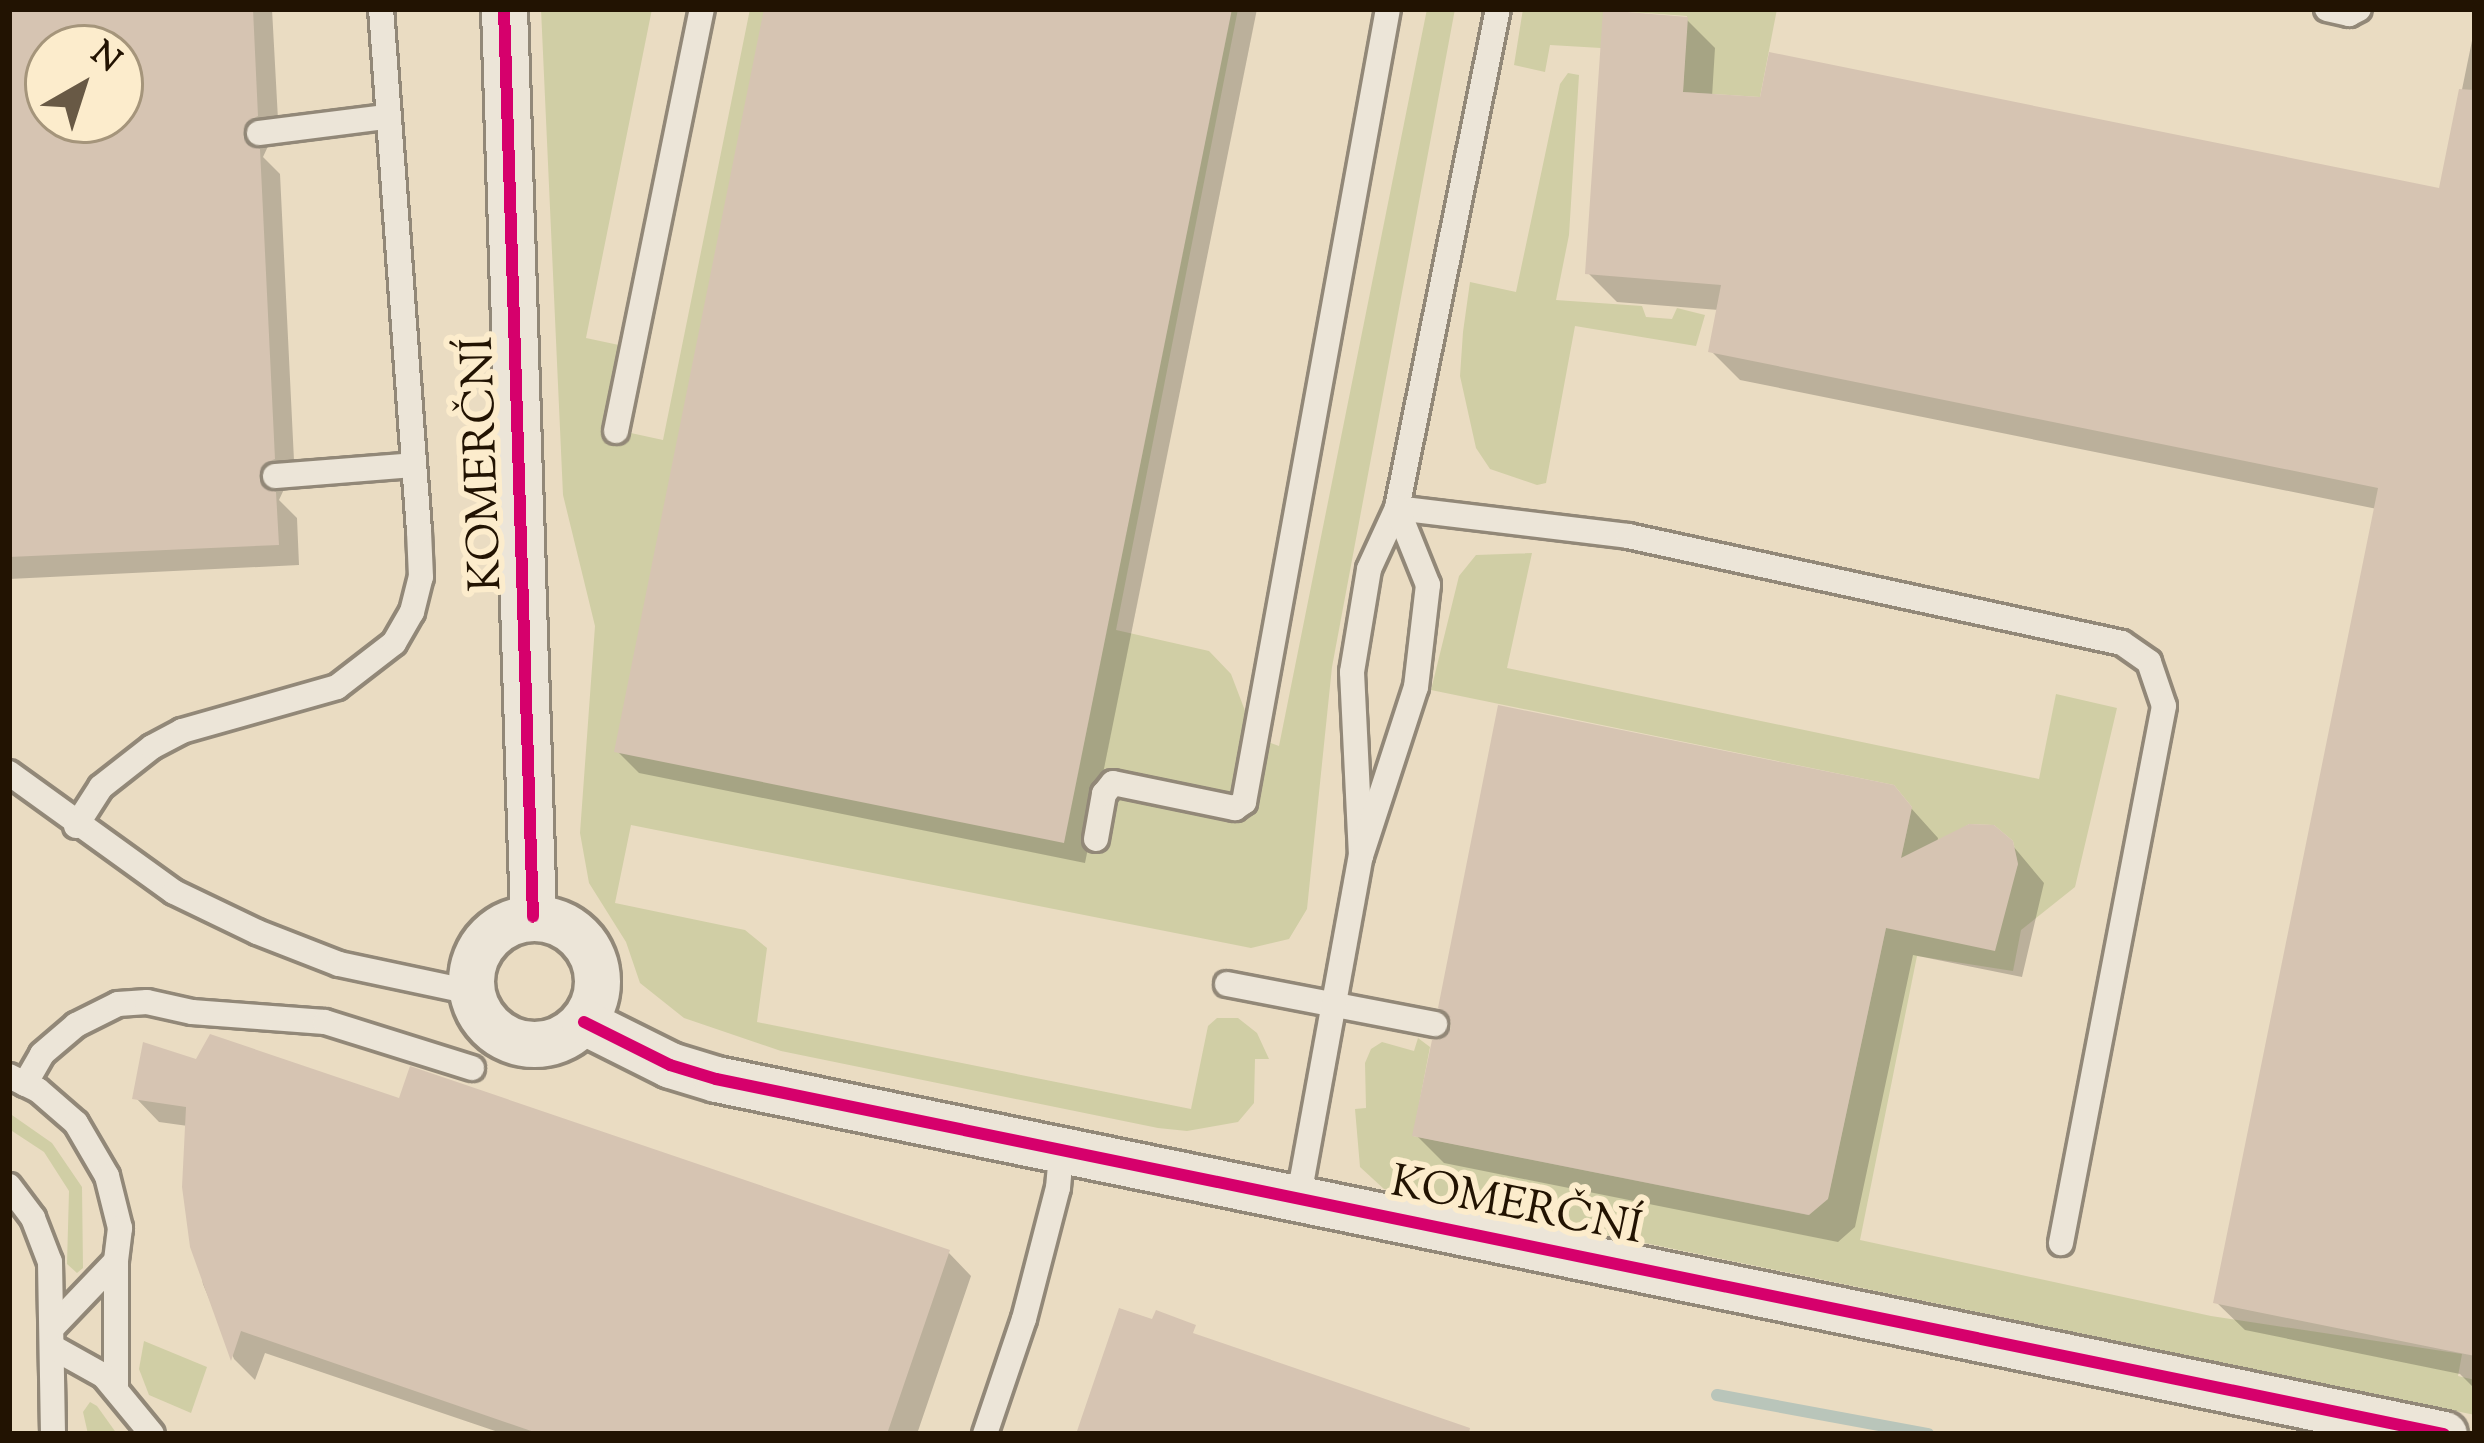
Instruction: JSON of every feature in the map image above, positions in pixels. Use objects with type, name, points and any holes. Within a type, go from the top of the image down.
[{"type":"street","name":"KOMERČNÍ","points":[[504,9],[533,917]]},
{"type":"street","points":[[533,917],[572,929],[586,944],[598,983],[584,1022],[549,1043],[528,1044],[491,1028],[471,992],[475,956],[485,940],[498,928],[533,917]]},
{"type":"street","name":"KOMERČNÍ","points":[[584,1022],[670,1065],[716,1079],[2444,1434]]},
{"type":"lane","points":[[76,826],[101,787],[152,747],[182,730],[337,686],[394,643],[412,612],[421,577],[381,9]]},
{"type":"lane","points":[[616,431],[702,9]]},
{"type":"lane","points":[[1096,838],[1104,794],[1113,783],[1235,808],[1244,802],[1388,9]]},
{"type":"lane","points":[[1361,856],[1352,672],[1369,568],[1397,508],[1498,9]]},
{"type":"lane","points":[[2327,9],[2349,14],[2360,9]]},
{"type":"lane","points":[[259,133],[386,117]]},
{"type":"lane","points":[[275,476],[414,465]]},
{"type":"lane","points":[[1298,1201],[1361,856],[1416,687],[1428,584],[1397,508]]},
{"type":"lane","points":[[1397,508],[1628,536],[2122,643],[2149,662],[2164,706],[2061,1243]]},
{"type":"lane","points":[[9,773],[76,826],[174,892],[256,932],[339,964],[471,992]]},
{"type":"lane","points":[[1227,984],[1435,1024]]},
{"type":"lane","points":[[116,1389],[120,1228],[106,1176],[76,1123],[17,1080],[42,1054],[76,1025],[118,1004],[147,1002],[192,1012],[325,1022],[472,1068]]},
{"type":"lane","points":[[985,1434],[1024,1319],[1058,1188],[1061,1153]]},
{"type":"lane","points":[[9,1186],[33,1218],[50,1262],[53,1434]]},
{"type":"lane","points":[[53,1338],[116,1262]]},
{"type":"lane","points":[[53,1338],[116,1389],[152,1434]]},
{"type":"shaded area","points":[[541,9],[652,9],[586,338],[633,348],[617,430],[663,440],[750,9],[1238,9],[1116,630],[1209,651],[1231,674],[1255,737],[1279,746],[1427,9],[1455,9],[1332,667],[1307,909],[1289,939],[1251,948],[631,825],[615,903],[745,930],[767,948],[757,1022],[1191,1109],[1208,1026],[1217,1018],[1238,1018],[1257,1033],[1269,1059],[1255,1059],[1254,1103],[1238,1122],[1187,1131],[1158,1128],[781,1051],[684,1018],[640,983],[626,942],[589,883],[580,833],[595,626],[563,495]]},
{"type":"shaded area","points":[[1523,9],[1777,9],[1760,97],[1683,92],[1687,16],[1604,10],[1601,48],[1550,45],[1545,72],[1514,65]]},
{"type":"shaded area","points":[[1568,73],[1579,75],[1569,235],[1556,300],[1642,306],[1646,317],[1672,319],[1677,308],[1705,315],[1696,346],[1575,326],[1546,483],[1537,485],[1490,469],[1476,448],[1460,376],[1463,332],[1470,282],[1516,292],[1560,84]]},
{"type":"shaded area","points":[[1532,553],[1507,668],[2039,779],[2056,694],[2117,708],[2075,887],[2021,930],[2013,971],[1917,956],[1860,1240],[2211,1316],[2462,1354],[2458,1376],[2475,1380],[2475,1415],[1384,1189],[1360,1167],[1355,1109],[1366,1108],[1365,1063],[1371,1049],[1382,1042],[1414,1051],[1418,1038],[1430,1047],[1413,1136],[1808,1215],[1828,1198],[1912,807],[1894,785],[1431,690],[1459,576],[1476,555]],"holes":[[[1969,824],[1994,825],[2013,841],[2018,864],[2009,886],[1948,839]]]},
{"type":"shaded area","points":[[9,1113],[52,1143],[82,1187],[83,1268],[77,1273],[67,1264],[69,1191],[44,1152],[9,1129]]},
{"type":"shaded area","points":[[144,1341],[207,1367],[191,1413],[149,1395],[139,1369]]},
{"type":"shaded area","points":[[90,1402],[117,1434],[88,1434],[83,1412]]},
{"type":"building","points":[[9,9],[253,9],[258,116],[248,121],[243,134],[247,144],[260,149],[275,459],[265,463],[259,476],[262,486],[276,492],[279,545],[9,557]]},
{"type":"building","points":[[764,9],[1232,9],[1064,843],[614,752]]},
{"type":"building","points":[[1603,10],[1688,17],[1683,92],[1760,97],[1769,52],[2439,188],[2459,89],[2475,90],[2475,1356],[2213,1303],[2378,488],[1708,352],[1721,285],[1585,274]]},
{"type":"building","points":[[1498,705],[1894,785],[1912,807],[1901,858],[1969,824],[1994,825],[2013,841],[2018,864],[1995,951],[1886,928],[1828,1199],[1809,1215],[1412,1136],[1432,1040],[1441,1039],[1451,1028],[1450,1018],[1438,1008]]},
{"type":"building","points":[[210,1034],[399,1098],[410,1066],[950,1250],[887,1434],[540,1434],[241,1331],[231,1361],[190,1247],[182,1187],[186,1107],[132,1099],[143,1042],[196,1059]]},
{"type":"building","points":[[1119,1308],[1152,1319],[1156,1310],[1196,1325],[1193,1333],[1470,1428],[1469,1434],[1076,1434]]},
{"type":"waterway","points":[[1717,1395],[1928,1434]]},
{"type":"cycle path","points":[[504,9],[533,917]]},
{"type":"cycle path","points":[[584,1022],[670,1065],[716,1079],[2444,1434]]}]
